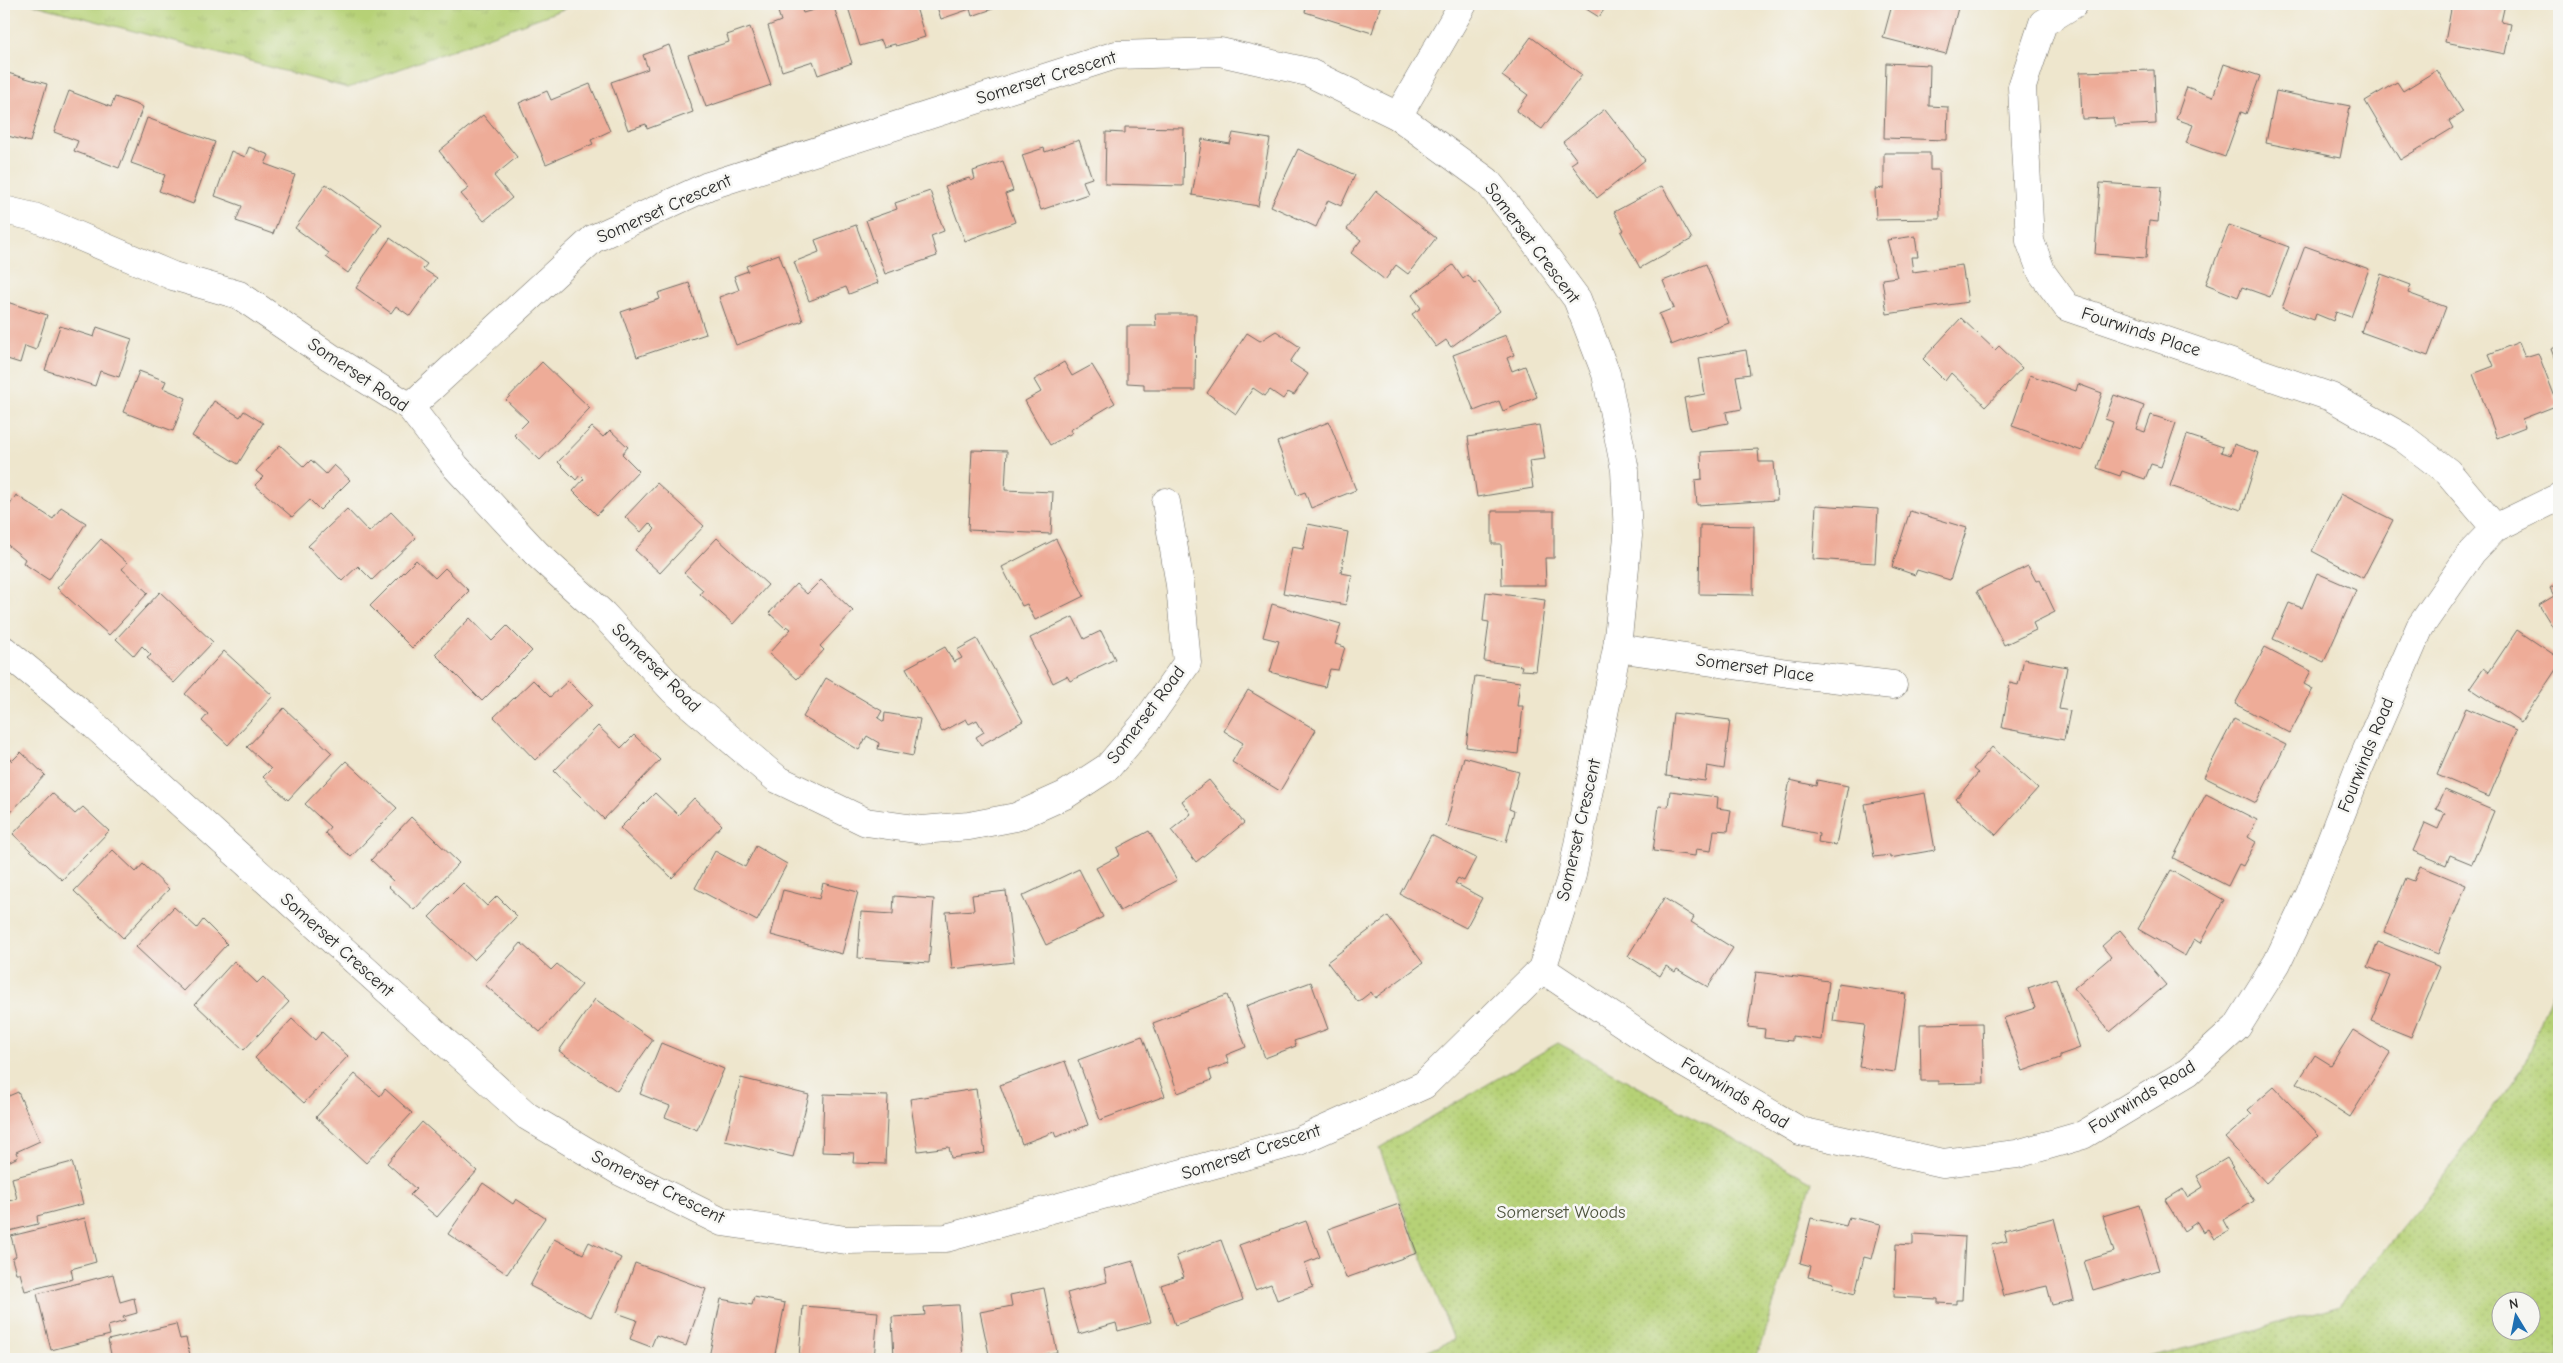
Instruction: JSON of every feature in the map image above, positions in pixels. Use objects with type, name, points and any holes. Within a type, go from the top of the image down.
[{"type":"street","points":[[1398,116],[1463,4]]},
{"type":"street","name":"Fourwinds Place","points":[[2074,4],[2043,23],[2022,87],[2030,241],[2042,273],[2067,308],[2331,397],[2402,437],[2448,472],[2495,528]]},
{"type":"street","name":"Somerset Crescent","points":[[4,650],[89,720],[527,1116],[621,1172],[722,1222],[846,1240],[946,1238],[1299,1141],[1424,1085],[1542,969],[1572,875],[1617,648],[1628,536],[1625,470],[1606,374],[1577,299],[1488,181],[1398,116],[1308,72],[1220,52],[1116,54],[708,186],[593,239],[410,407]]},
{"type":"street","name":"Somerset Road","points":[[4,210],[34,217],[173,276],[239,294],[330,357],[410,407],[456,467],[536,554],[603,614],[673,690],[777,779],[866,822],[922,830],[969,826],[1016,817],[1065,796],[1108,766],[1146,722],[1187,663],[1180,585],[1166,502]]},
{"type":"street","name":"Fourwinds Road","points":[[1542,969],[1670,1055],[1800,1131],[1943,1163],[2018,1154],[2083,1135],[2188,1072],[2237,1027],[2277,963],[2310,894],[2363,760],[2420,627],[2472,552],[2495,528],[2559,497]]},
{"type":"street","name":"Somerset Place","points":[[1617,648],[1788,673],[1893,685]]},
{"type":"green space","points":[[32,4],[577,4],[348,88]]},
{"type":"green space","points":[[2559,974],[2559,1359],[2139,1359],[2225,1339],[2339,1305],[2426,1200],[2522,1069]]},
{"type":"green space","name":"Somerset Woods","points":[[1558,1043],[1812,1182],[1756,1359],[1409,1359],[1454,1340],[1379,1148]]},
{"type":"building","points":[[833,4],[852,63],[818,75],[813,61],[782,71],[768,26],[781,21],[778,12],[800,5],[803,13]]},
{"type":"building","points":[[847,4],[915,4],[925,37],[896,46],[895,44],[884,47],[881,40],[860,46]]},
{"type":"building","points":[[936,4],[1007,4],[972,16],[970,9],[941,19]]},
{"type":"building","points":[[1307,4],[1381,4],[1372,33],[1305,12]]},
{"type":"building","points":[[1578,4],[1608,4],[1599,17]]},
{"type":"building","points":[[1904,4],[1959,4],[1946,54],[1883,38],[1892,5],[1903,7]]},
{"type":"building","points":[[2452,4],[2505,4],[2501,22],[2511,24],[2505,54],[2445,42]]},
{"type":"building","points":[[750,27],[771,85],[706,107],[688,55],[729,42],[727,35]]},
{"type":"building","points":[[1531,37],[1582,75],[1542,129],[1516,111],[1528,95],[1502,76]]},
{"type":"building","points":[[669,45],[693,112],[647,129],[646,124],[628,130],[611,82],[648,69],[643,55]]},
{"type":"building","points":[[1886,63],[1930,65],[1929,106],[1948,107],[1947,140],[1884,138]]},
{"type":"building","points":[[2224,64],[2260,76],[2246,114],[2241,112],[2225,157],[2186,143],[2193,125],[2176,119],[2187,87],[2213,97]]},
{"type":"building","points":[[2154,70],[2156,124],[2115,126],[2113,118],[2082,119],[2080,72]]},
{"type":"building","points":[[2437,70],[2463,112],[2449,121],[2453,128],[2400,160],[2365,101],[2397,82],[2403,91]]},
{"type":"building","points":[[4,72],[47,84],[30,142],[4,135]]},
{"type":"building","points":[[590,84],[610,131],[591,140],[593,144],[546,164],[519,103],[547,91],[551,100]]},
{"type":"building","points":[[69,91],[111,107],[115,97],[143,107],[119,168],[74,151],[78,141],[54,132]]},
{"type":"building","points":[[2276,91],[2350,106],[2340,158],[2266,143]]},
{"type":"building","points":[[1605,109],[1645,160],[1597,198],[1571,164],[1577,160],[1563,142]]},
{"type":"building","points":[[483,115],[517,157],[494,176],[512,198],[484,221],[461,194],[469,188],[439,151]]},
{"type":"building","points":[[147,118],[215,142],[193,204],[159,191],[165,175],[131,163]]},
{"type":"building","points":[[1125,127],[1184,128],[1183,186],[1105,184],[1106,132],[1125,133]]},
{"type":"building","points":[[1233,133],[1270,139],[1258,206],[1192,195],[1202,139],[1230,144]]},
{"type":"building","points":[[1079,140],[1092,178],[1083,181],[1088,194],[1041,210],[1022,155],[1044,148],[1045,152]]},
{"type":"building","points":[[249,147],[269,155],[265,164],[295,175],[273,234],[236,221],[242,206],[215,196],[231,151],[245,157]]},
{"type":"building","points":[[1298,149],[1355,175],[1341,206],[1328,200],[1316,227],[1271,206]]},
{"type":"building","points":[[1884,153],[1930,153],[1930,170],[1939,170],[1940,219],[1876,220],[1875,189],[1884,188]]},
{"type":"building","points":[[1003,161],[1013,191],[1005,194],[1015,222],[965,241],[945,186],[969,178],[971,181],[975,179],[973,171]]},
{"type":"building","points":[[2100,183],[2161,187],[2158,222],[2149,221],[2146,258],[2095,254]]},
{"type":"building","points":[[326,184],[382,224],[348,273],[326,257],[329,253],[295,228]]},
{"type":"building","points":[[1662,186],[1692,239],[1640,268],[1621,232],[1624,230],[1614,212]]},
{"type":"building","points":[[930,191],[944,231],[931,236],[937,256],[885,274],[866,220],[897,209],[895,203]]},
{"type":"building","points":[[1376,191],[1436,238],[1408,274],[1396,265],[1385,280],[1351,253],[1361,240],[1347,229]]},
{"type":"building","points":[[856,225],[878,283],[849,294],[846,287],[809,301],[794,262],[819,252],[815,240]]},
{"type":"building","points":[[2229,225],[2289,247],[2270,297],[2242,287],[2238,297],[2206,284]]},
{"type":"building","points":[[1915,236],[1918,257],[1911,257],[1913,272],[1962,265],[1968,302],[1887,314],[1882,279],[1897,277],[1887,240]]},
{"type":"building","points":[[390,238],[427,264],[423,269],[437,278],[410,316],[396,306],[391,313],[356,288]]},
{"type":"building","points":[[2305,246],[2369,269],[2351,317],[2336,312],[2333,321],[2316,314],[2314,320],[2282,308]]},
{"type":"building","points":[[779,254],[803,321],[736,345],[719,297],[739,290],[734,276],[748,271],[746,266]]},
{"type":"building","points":[[1706,264],[1729,323],[1671,345],[1659,314],[1674,308],[1663,281]]},
{"type":"building","points":[[1453,265],[1463,279],[1468,275],[1475,284],[1478,281],[1500,311],[1451,347],[1446,340],[1436,347],[1412,314],[1421,308],[1412,295]]},
{"type":"building","points":[[2381,274],[2411,285],[2408,293],[2446,307],[2428,356],[2361,332]]},
{"type":"building","points":[[689,283],[706,334],[637,357],[621,312],[660,299],[658,293]]},
{"type":"building","points":[[4,301],[47,315],[36,350],[25,346],[20,363],[4,358]]},
{"type":"building","points":[[1155,314],[1196,314],[1195,390],[1144,390],[1144,384],[1127,383],[1127,326],[1156,326]]},
{"type":"building","points":[[1961,318],[1995,350],[1999,346],[2022,368],[1986,406],[1951,373],[1945,381],[1923,359]]},
{"type":"building","points":[[60,326],[94,337],[97,327],[132,339],[119,377],[100,371],[95,386],[45,370]]},
{"type":"building","points":[[1276,331],[1300,347],[1290,362],[1308,374],[1294,395],[1288,392],[1283,399],[1270,390],[1265,396],[1253,388],[1236,414],[1207,393],[1247,333],[1260,341]]},
{"type":"building","points":[[1506,335],[1514,355],[1507,358],[1512,371],[1525,366],[1537,397],[1503,411],[1499,401],[1474,411],[1453,355]]},
{"type":"building","points":[[2519,342],[2525,357],[2538,353],[2558,405],[2522,419],[2525,427],[2497,438],[2473,374],[2494,366],[2489,354]]},
{"type":"building","points":[[2559,346],[2559,370],[2551,349]]},
{"type":"building","points":[[1746,350],[1750,374],[1736,376],[1742,409],[1726,412],[1728,423],[1690,430],[1684,398],[1705,394],[1699,358]]},
{"type":"building","points":[[542,362],[590,408],[540,460],[514,435],[528,421],[506,400]]},
{"type":"building","points":[[1064,362],[1072,376],[1092,365],[1115,403],[1070,430],[1072,433],[1050,445],[1025,401],[1041,392],[1034,380]]},
{"type":"building","points":[[139,371],[166,381],[163,388],[186,398],[173,431],[123,412]]},
{"type":"building","points":[[2030,375],[2076,391],[2078,384],[2102,393],[2082,451],[2012,426]]},
{"type":"building","points":[[2114,395],[2144,406],[2136,429],[2145,432],[2151,415],[2176,423],[2161,467],[2151,464],[2145,479],[2122,471],[2120,476],[2097,468],[2113,422],[2105,419]]},
{"type":"building","points":[[214,401],[240,417],[244,411],[263,423],[238,464],[192,436]]},
{"type":"building","points":[[1329,422],[1356,490],[1311,508],[1305,492],[1297,495],[1277,442]]},
{"type":"building","points":[[1539,425],[1545,459],[1529,461],[1533,488],[1477,497],[1468,437]]},
{"type":"building","points":[[592,427],[603,437],[610,430],[628,447],[622,454],[639,471],[597,515],[573,491],[584,479],[580,475],[576,480],[558,462]]},
{"type":"building","points":[[2187,435],[2223,447],[2221,452],[2231,455],[2234,444],[2259,453],[2241,510],[2170,486]]},
{"type":"building","points":[[280,445],[304,467],[311,460],[326,474],[334,465],[350,480],[320,510],[310,500],[292,517],[255,485],[263,477],[256,471]]},
{"type":"building","points":[[1758,449],[1759,462],[1774,462],[1777,500],[1697,505],[1695,480],[1702,479],[1701,452]]},
{"type":"building","points":[[972,450],[1007,451],[1005,490],[1053,492],[1051,534],[968,530]]},
{"type":"building","points":[[657,483],[704,526],[660,573],[635,550],[655,529],[649,523],[641,532],[625,517]]},
{"type":"building","points":[[2341,494],[2393,520],[2363,578],[2312,551]]},
{"type":"building","points":[[16,495],[53,519],[61,507],[86,523],[49,580],[23,563],[25,559],[4,542],[4,514]]},
{"type":"building","points":[[1816,505],[1878,509],[1875,563],[1813,559]]},
{"type":"building","points":[[347,509],[369,532],[391,512],[416,538],[372,580],[358,566],[342,581],[308,546]]},
{"type":"building","points":[[1492,511],[1554,511],[1554,558],[1545,558],[1546,585],[1502,585],[1501,544],[1492,544]]},
{"type":"building","points":[[1910,511],[1967,528],[1950,580],[1917,570],[1915,575],[1892,567]]},
{"type":"building","points":[[1308,524],[1348,532],[1341,573],[1352,575],[1346,605],[1283,593],[1292,547],[1303,549]]},
{"type":"building","points":[[1700,525],[1754,526],[1753,595],[1699,594]]},
{"type":"building","points":[[717,538],[768,585],[733,624],[700,594],[703,590],[684,573]]},
{"type":"building","points":[[101,539],[127,563],[122,569],[148,593],[109,635],[57,588]]},
{"type":"building","points":[[1056,539],[1084,596],[1035,620],[1027,604],[1022,606],[1002,567]]},
{"type":"building","points":[[416,560],[435,578],[445,568],[469,591],[412,648],[370,606]]},
{"type":"building","points":[[2028,566],[2036,581],[2040,580],[2055,612],[2033,623],[2036,630],[2004,645],[1977,591]]},
{"type":"building","points":[[2317,573],[2356,590],[2324,662],[2273,639],[2289,603],[2302,608]]},
{"type":"building","points":[[821,580],[853,611],[820,646],[824,650],[797,679],[769,653],[791,629],[787,626],[785,628],[769,613],[796,584],[807,594]]},
{"type":"building","points":[[2559,582],[2559,637],[2539,605],[2554,596],[2550,588]]},
{"type":"building","points":[[160,592],[213,642],[174,683],[147,658],[151,655],[142,646],[134,656],[116,639]]},
{"type":"building","points":[[1486,592],[1545,600],[1536,671],[1521,670],[1522,666],[1484,661],[1489,622],[1483,621]]},
{"type":"building","points":[[1272,604],[1341,624],[1335,644],[1345,647],[1338,670],[1330,669],[1325,687],[1270,672],[1279,641],[1263,637]]},
{"type":"building","points":[[1073,617],[1084,639],[1101,631],[1115,659],[1070,681],[1067,676],[1053,683],[1030,638]]},
{"type":"building","points":[[470,618],[492,641],[507,626],[532,651],[482,701],[435,654]]},
{"type":"building","points":[[2517,630],[2559,658],[2559,665],[2521,722],[2470,688],[2484,668],[2489,672]]},
{"type":"building","points":[[977,639],[1023,721],[981,745],[976,737],[984,732],[977,720],[969,724],[966,719],[942,732],[906,668],[945,647],[954,662],[962,658],[957,650]]},
{"type":"building","points":[[2265,647],[2311,671],[2304,684],[2313,689],[2290,733],[2235,704]]},
{"type":"building","points":[[224,651],[273,696],[228,745],[202,721],[208,714],[185,694]]},
{"type":"building","points":[[2024,659],[2067,667],[2059,709],[2070,711],[2064,740],[2002,728],[2010,683],[2018,685]]},
{"type":"building","points":[[1475,676],[1520,682],[1517,706],[1523,706],[1518,754],[1466,747]]},
{"type":"building","points":[[826,678],[882,711],[878,718],[884,722],[885,713],[920,719],[913,756],[878,749],[879,743],[867,736],[859,750],[803,717]]},
{"type":"building","points":[[533,680],[550,697],[568,681],[592,705],[535,760],[494,717]]},
{"type":"building","points":[[1248,690],[1316,730],[1280,791],[1232,762],[1243,743],[1224,731]]},
{"type":"building","points":[[284,708],[332,753],[288,800],[263,777],[271,769],[247,747]]},
{"type":"building","points":[[2466,708],[2517,730],[2489,797],[2437,775]]},
{"type":"building","points":[[1673,713],[1730,720],[1724,769],[1707,766],[1705,781],[1666,776]]},
{"type":"building","points":[[2234,719],[2286,745],[2256,803],[2204,777]]},
{"type":"building","points":[[598,726],[621,748],[634,735],[660,760],[604,819],[554,771]]},
{"type":"building","points":[[1992,747],[2038,788],[1996,835],[1956,799],[1978,773],[1973,769]]},
{"type":"building","points":[[21,752],[45,775],[4,820],[4,753],[12,761]]},
{"type":"building","points":[[1464,757],[1519,772],[1509,809],[1514,811],[1506,842],[1446,826]]},
{"type":"building","points":[[346,761],[397,808],[351,857],[325,833],[330,827],[305,804]]},
{"type":"building","points":[[1209,780],[1244,823],[1196,862],[1171,830],[1191,814],[1182,801]]},
{"type":"building","points":[[1790,780],[1816,786],[1817,780],[1848,786],[1836,845],[1818,842],[1819,834],[1781,826]]},
{"type":"building","points":[[2445,790],[2494,811],[2472,864],[2450,855],[2446,865],[2413,851],[2425,823],[2438,829],[2445,813],[2436,809]]},
{"type":"building","points":[[1670,791],[1718,797],[1717,808],[1731,810],[1728,831],[1714,830],[1711,851],[1696,849],[1695,856],[1653,851],[1659,806],[1668,807]]},
{"type":"building","points":[[52,793],[75,814],[83,807],[109,831],[62,880],[13,834]]},
{"type":"building","points":[[655,793],[678,815],[694,798],[722,825],[672,878],[620,828]]},
{"type":"building","points":[[1925,793],[1935,850],[1890,858],[1890,855],[1874,857],[1865,804]]},
{"type":"building","points":[[2206,794],[2257,820],[2248,837],[2256,842],[2243,866],[2239,864],[2228,886],[2173,858]]},
{"type":"building","points":[[411,817],[459,863],[414,910],[389,887],[394,882],[371,860]]},
{"type":"building","points":[[1149,831],[1177,880],[1120,911],[1096,868],[1120,855],[1117,848]]},
{"type":"building","points":[[1431,835],[1476,858],[1464,881],[1458,878],[1455,883],[1482,898],[1466,928],[1400,894]]},
{"type":"building","points":[[756,846],[787,864],[757,921],[695,888],[715,851],[745,867]]},
{"type":"building","points":[[113,850],[136,872],[143,864],[169,889],[123,938],[74,891]]},
{"type":"building","points":[[2420,866],[2466,885],[2438,954],[2384,932],[2406,878],[2414,881]]},
{"type":"building","points":[[1079,869],[1103,917],[1046,945],[1022,896]]},
{"type":"building","points":[[2171,870],[2224,900],[2200,943],[2194,939],[2185,956],[2138,929]]},
{"type":"building","points":[[463,883],[487,906],[497,896],[517,916],[474,960],[429,917]]},
{"type":"building","points":[[823,883],[858,892],[842,954],[771,935],[783,890],[819,899]]},
{"type":"building","points":[[1006,891],[1014,962],[952,969],[946,912],[974,910],[972,895]]},
{"type":"building","points":[[894,896],[934,899],[929,963],[858,958],[861,912],[893,914]]},
{"type":"building","points":[[1664,898],[1694,917],[1691,922],[1733,948],[1708,987],[1677,969],[1675,972],[1666,966],[1660,976],[1628,956]]},
{"type":"building","points":[[174,907],[197,928],[203,920],[227,944],[183,991],[136,947]]},
{"type":"building","points":[[1388,916],[1423,963],[1375,998],[1371,992],[1358,1002],[1327,962]]},
{"type":"building","points":[[2120,930],[2166,985],[2110,1032],[2074,988],[2111,957],[2102,946]]},
{"type":"building","points":[[2378,942],[2440,967],[2411,1037],[2371,1021],[2390,976],[2368,967]]},
{"type":"building","points":[[521,943],[551,970],[557,964],[582,985],[540,1032],[485,985]]},
{"type":"building","points":[[234,961],[257,983],[263,977],[289,1002],[244,1050],[195,1004]]},
{"type":"building","points":[[1756,972],[1829,981],[1822,1040],[1792,1036],[1792,1041],[1764,1038],[1765,1029],[1748,1027]]},
{"type":"building","points":[[2056,978],[2080,1048],[2060,1055],[2060,1058],[2023,1071],[2004,1018],[2035,1008],[2028,988]]},
{"type":"building","points":[[1311,982],[1328,1029],[1294,1041],[1296,1046],[1265,1058],[1246,1006]]},
{"type":"building","points":[[1838,984],[1906,994],[1895,1072],[1859,1067],[1865,1025],[1833,1021]]},
{"type":"building","points":[[1227,995],[1246,1047],[1226,1055],[1229,1063],[1209,1070],[1212,1080],[1178,1093],[1153,1023]]},
{"type":"building","points":[[595,999],[653,1040],[617,1091],[559,1051]]},
{"type":"building","points":[[292,1019],[315,1040],[322,1032],[348,1056],[304,1103],[255,1058]]},
{"type":"building","points":[[1982,1023],[1984,1083],[1938,1084],[1938,1081],[1921,1081],[1920,1024]]},
{"type":"building","points":[[2353,1030],[2390,1053],[2350,1117],[2297,1083],[2315,1055],[2331,1065]]},
{"type":"building","points":[[1142,1036],[1165,1096],[1100,1120],[1078,1060]]},
{"type":"building","points":[[661,1043],[724,1069],[697,1130],[665,1117],[670,1106],[640,1094]]},
{"type":"building","points":[[1065,1061],[1088,1125],[1056,1137],[1054,1132],[1022,1144],[1000,1085]]},
{"type":"building","points":[[355,1074],[380,1096],[385,1089],[412,1113],[366,1163],[316,1117]]},
{"type":"building","points":[[741,1078],[809,1095],[793,1157],[725,1141]]},
{"type":"building","points":[[2274,1087],[2319,1135],[2266,1183],[2225,1138],[2252,1114],[2248,1110]]},
{"type":"building","points":[[976,1089],[985,1153],[951,1158],[949,1147],[918,1151],[910,1099]]},
{"type":"building","points":[[18,1092],[40,1141],[16,1152],[18,1157],[4,1164],[4,1098]]},
{"type":"building","points":[[824,1094],[888,1096],[885,1164],[853,1163],[854,1153],[822,1152]]},
{"type":"building","points":[[422,1122],[477,1171],[437,1217],[410,1195],[416,1189],[387,1163]]},
{"type":"building","points":[[2227,1158],[2254,1201],[2223,1220],[2229,1231],[2214,1239],[2208,1229],[2203,1232],[2197,1222],[2184,1231],[2165,1200],[2183,1189],[2187,1197],[2203,1187],[2197,1176]]},
{"type":"building","points":[[72,1162],[83,1204],[37,1216],[38,1224],[5,1232],[4,1202],[17,1199],[12,1178]]},
{"type":"building","points":[[483,1183],[513,1204],[516,1199],[545,1218],[507,1274],[448,1234]]},
{"type":"building","points":[[1399,1204],[1417,1253],[1346,1278],[1328,1229]]},
{"type":"building","points":[[2139,1205],[2159,1270],[2093,1290],[2084,1261],[2114,1252],[2103,1216]]},
{"type":"building","points":[[1849,1217],[1881,1224],[1872,1259],[1864,1257],[1855,1294],[1833,1288],[1834,1283],[1808,1277],[1811,1266],[1800,1263],[1811,1218],[1846,1226]]},
{"type":"building","points":[[85,1218],[96,1262],[71,1269],[73,1279],[25,1291],[20,1273],[16,1273],[12,1259],[16,1256],[11,1236]]},
{"type":"building","points":[[2054,1218],[2074,1300],[2052,1305],[2047,1286],[2004,1296],[1991,1245],[2007,1241],[2004,1230]]},
{"type":"building","points":[[1306,1221],[1320,1257],[1305,1263],[1313,1287],[1277,1300],[1271,1284],[1255,1290],[1239,1245]]},
{"type":"building","points":[[1913,1234],[1965,1237],[1962,1300],[1956,1300],[1956,1304],[1938,1303],[1938,1299],[1894,1297],[1896,1244],[1913,1245]]},
{"type":"building","points":[[554,1239],[583,1254],[589,1242],[621,1258],[591,1317],[530,1286]]},
{"type":"building","points":[[1221,1240],[1243,1300],[1175,1325],[1161,1285],[1184,1277],[1176,1256]]},
{"type":"building","points":[[1133,1261],[1151,1322],[1118,1331],[1116,1323],[1079,1334],[1067,1293],[1107,1282],[1104,1269]]},
{"type":"building","points":[[635,1263],[706,1289],[686,1346],[656,1335],[651,1347],[630,1339],[637,1320],[617,1313]]},
{"type":"building","points":[[113,1274],[120,1302],[134,1298],[137,1313],[123,1317],[125,1321],[108,1326],[110,1335],[51,1350],[37,1294]]},
{"type":"building","points":[[1044,1288],[1057,1352],[1022,1359],[990,1359],[980,1312],[1012,1306],[1010,1295]]},
{"type":"building","points":[[754,1297],[785,1303],[774,1359],[709,1357],[721,1299],[752,1305]]},
{"type":"building","points":[[959,1305],[963,1359],[894,1359],[892,1317],[925,1315],[924,1307]]},
{"type":"building","points":[[803,1306],[878,1312],[874,1359],[799,1357]]},
{"type":"building","points":[[176,1324],[180,1339],[186,1338],[191,1359],[112,1359],[108,1340]]}]
